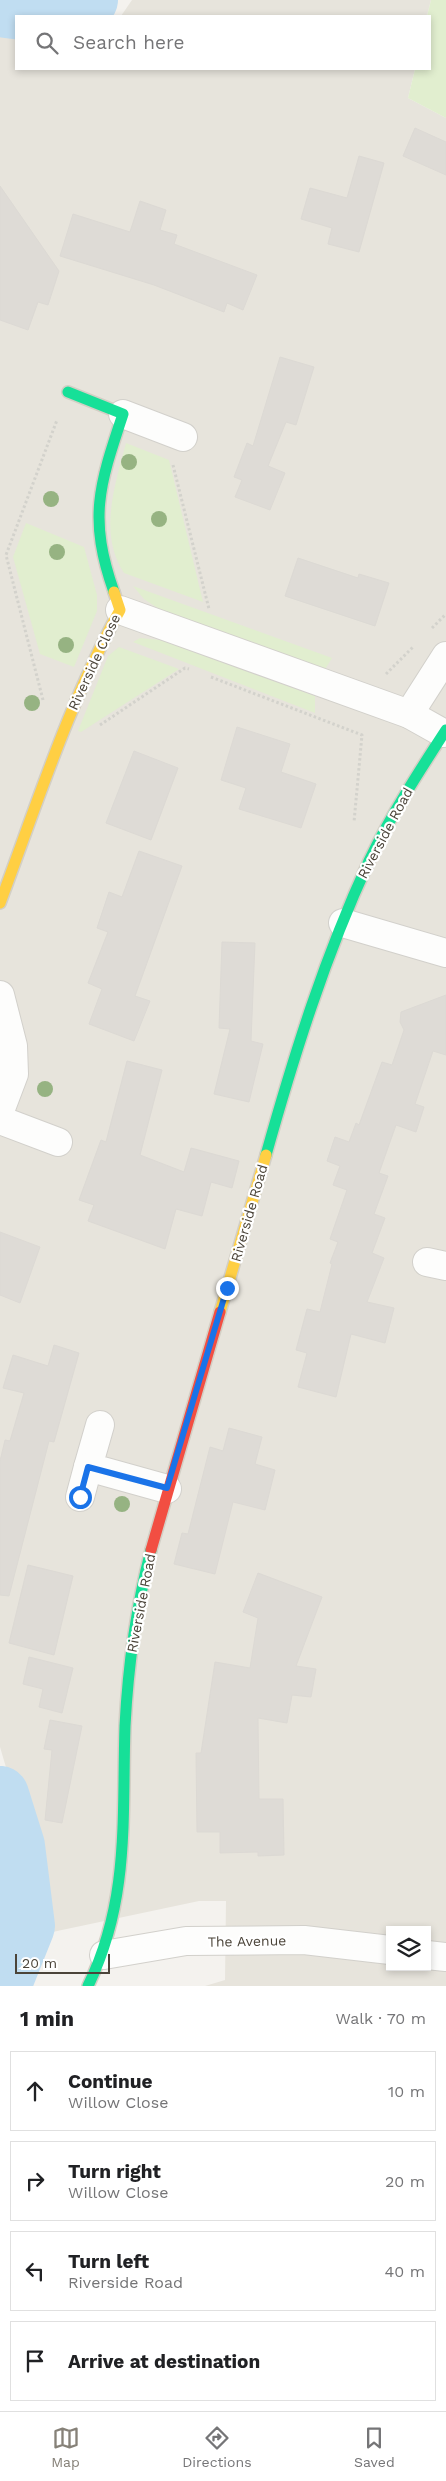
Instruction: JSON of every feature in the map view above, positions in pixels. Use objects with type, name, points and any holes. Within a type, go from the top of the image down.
[{"type":"street","points":[[68,392],[184,437]]},
{"type":"street","name":"Riverside Close","points":[[0,903],[63,733],[96,652],[120,610],[106,571],[98,522],[104,472],[122,414]]},
{"type":"street","points":[[120,610],[408,714],[445,732]]},
{"type":"street","points":[[408,714],[446,656]]},
{"type":"street","name":"Riverside Road","points":[[88,1986],[104,1955],[115,1918],[121,1879],[126,1723],[133,1634],[147,1565],[167,1488],[311,1007],[374,849],[392,814],[445,732]]},
{"type":"street","points":[[343,923],[446,953]]},
{"type":"street","points":[[0,995],[13,1046],[14,1074],[0,1111]]},
{"type":"street","points":[[0,1120],[58,1142]]},
{"type":"street","points":[[80,1497],[100,1425]]},
{"type":"street","points":[[88,1467],[167,1488]]},
{"type":"street","name":"The Avenue","points":[[104,1955],[186,1942],[206,1941],[304,1940],[386,1950]]},
{"type":"street","points":[[431,1955],[446,1957]]},
{"type":"path","points":[[68,392],[6,555],[48,718],[63,733],[81,738],[186,668],[194,671]]},
{"type":"path","points":[[184,437],[172,464],[208,609],[217,612]]},
{"type":"path","points":[[428,632],[446,614]]},
{"type":"path","points":[[380,671],[388,674],[416,644]]},
{"type":"path","points":[[203,674],[362,735],[353,834],[374,849]]},
{"type":"shaded area","points":[[132,0],[431,0],[427,15],[122,15]]},
{"type":"shaded area","points":[[0,16],[15,18],[15,70],[415,70],[408,98],[446,118],[446,1986],[205,1986],[225,1980],[226,1901],[199,1901],[43,1934],[36,1869],[0,1747]]},
{"type":"green space","points":[[431,0],[446,0],[446,118],[408,98],[415,70],[431,70],[431,15],[427,15]]},
{"type":"green space","points":[[126,443],[169,460],[203,602],[124,573],[116,558],[110,526],[111,509]]},
{"type":"green space","points":[[26,523],[84,547],[97,595],[97,611],[74,667],[40,654],[13,557]]},
{"type":"green space","points":[[133,586],[332,658],[324,671],[162,611],[144,599]]},
{"type":"green space","points":[[140,638],[161,640],[315,696],[315,713],[133,642]]},
{"type":"green space","points":[[119,647],[179,669],[81,732],[78,731],[108,656]]},
{"type":"building","points":[[415,128],[446,142],[446,175],[403,156]]},
{"type":"building","points":[[359,156],[384,163],[359,252],[328,244],[332,228],[301,219],[310,188],[347,198]]},
{"type":"building","points":[[0,186],[59,271],[48,305],[38,302],[28,330],[0,320]]},
{"type":"building","points":[[140,201],[166,210],[160,230],[177,235],[174,244],[257,275],[243,310],[227,303],[224,312],[154,285],[60,256],[73,214],[130,232]]},
{"type":"building","points":[[280,357],[314,367],[296,425],[286,422],[268,466],[285,473],[270,510],[235,497],[242,480],[234,477],[247,443],[253,446]]},
{"type":"building","points":[[298,558],[358,578],[359,574],[389,583],[375,626],[285,596]]},
{"type":"building","points":[[237,727],[290,744],[281,772],[316,784],[301,828],[239,809],[246,788],[221,780]]},
{"type":"building","points":[[134,751],[178,768],[151,840],[106,823]]},
{"type":"building","points":[[139,851],[182,866],[135,996],[150,1001],[134,1041],[89,1024],[102,989],[88,983],[108,932],[97,928],[109,892],[122,897]]},
{"type":"building","points":[[222,942],[255,943],[251,1041],[263,1044],[249,1102],[214,1094],[230,1029],[219,1028]]},
{"type":"building","points":[[446,995],[446,1055],[433,1051],[415,1104],[424,1107],[416,1132],[396,1125],[379,1173],[388,1176],[374,1214],[385,1218],[372,1253],[384,1258],[367,1302],[394,1308],[385,1343],[351,1334],[336,1397],[298,1387],[307,1353],[296,1350],[307,1309],[320,1312],[332,1264],[330,1263],[338,1242],[330,1239],[347,1190],[333,1185],[340,1166],[327,1161],[335,1137],[349,1142],[356,1123],[359,1125],[382,1062],[392,1065],[404,1030],[400,1022],[401,1012]]},
{"type":"building","points":[[127,1061],[162,1070],[140,1155],[184,1172],[191,1148],[239,1161],[232,1188],[211,1182],[202,1216],[176,1209],[165,1249],[88,1221],[94,1205],[79,1200],[101,1140],[106,1142]]},
{"type":"building","points":[[0,1232],[40,1247],[20,1303],[0,1295]]},
{"type":"building","points":[[54,1345],[79,1353],[54,1442],[49,1441],[9,1596],[0,1595],[0,1461],[5,1440],[10,1441],[24,1393],[3,1388],[13,1355],[48,1366]]},
{"type":"building","points":[[229,1428],[262,1437],[255,1464],[275,1470],[265,1510],[233,1502],[215,1574],[174,1564],[182,1533],[188,1534],[210,1447],[223,1451]]},
{"type":"building","points":[[28,1565],[73,1576],[54,1655],[9,1643]]},
{"type":"building","points":[[258,1573],[322,1597],[296,1666],[316,1669],[311,1697],[292,1695],[287,1723],[258,1718],[259,1799],[283,1799],[284,1855],[258,1856],[258,1852],[220,1853],[220,1832],[197,1832],[196,1753],[201,1753],[215,1662],[250,1668],[258,1618],[243,1612]]},
{"type":"building","points":[[29,1657],[73,1668],[62,1713],[39,1707],[43,1689],[23,1684]]},
{"type":"building","points":[[50,1720],[82,1726],[62,1823],[45,1820],[52,1750],[44,1749]]},
{"type":"waterway","points":[[0,8],[46,13],[58,12],[80,6],[89,0]]},
{"type":"waterway","points":[[0,1795],[16,1846],[26,1926],[2,1986]]},
{"type":"traffic: fast","points":[[68,392],[123,414],[108,462],[100,502],[101,543],[114,592]]},
{"type":"traffic: fast","points":[[266,1155],[324,969],[353,897],[386,827],[446,730]]},
{"type":"traffic: fast","points":[[88,1986],[102,1954],[117,1890],[123,1826],[128,1681],[137,1615],[151,1550]]},
{"type":"traffic: slow","points":[[0,903],[69,717],[120,610],[114,592]]},
{"type":"traffic: slow","points":[[220,1312],[266,1155]]},
{"type":"traffic: jam","points":[[151,1550],[220,1312]]},
{"type":"route","points":[[80,1497],[88,1467],[167,1488],[227,1288]]}]
